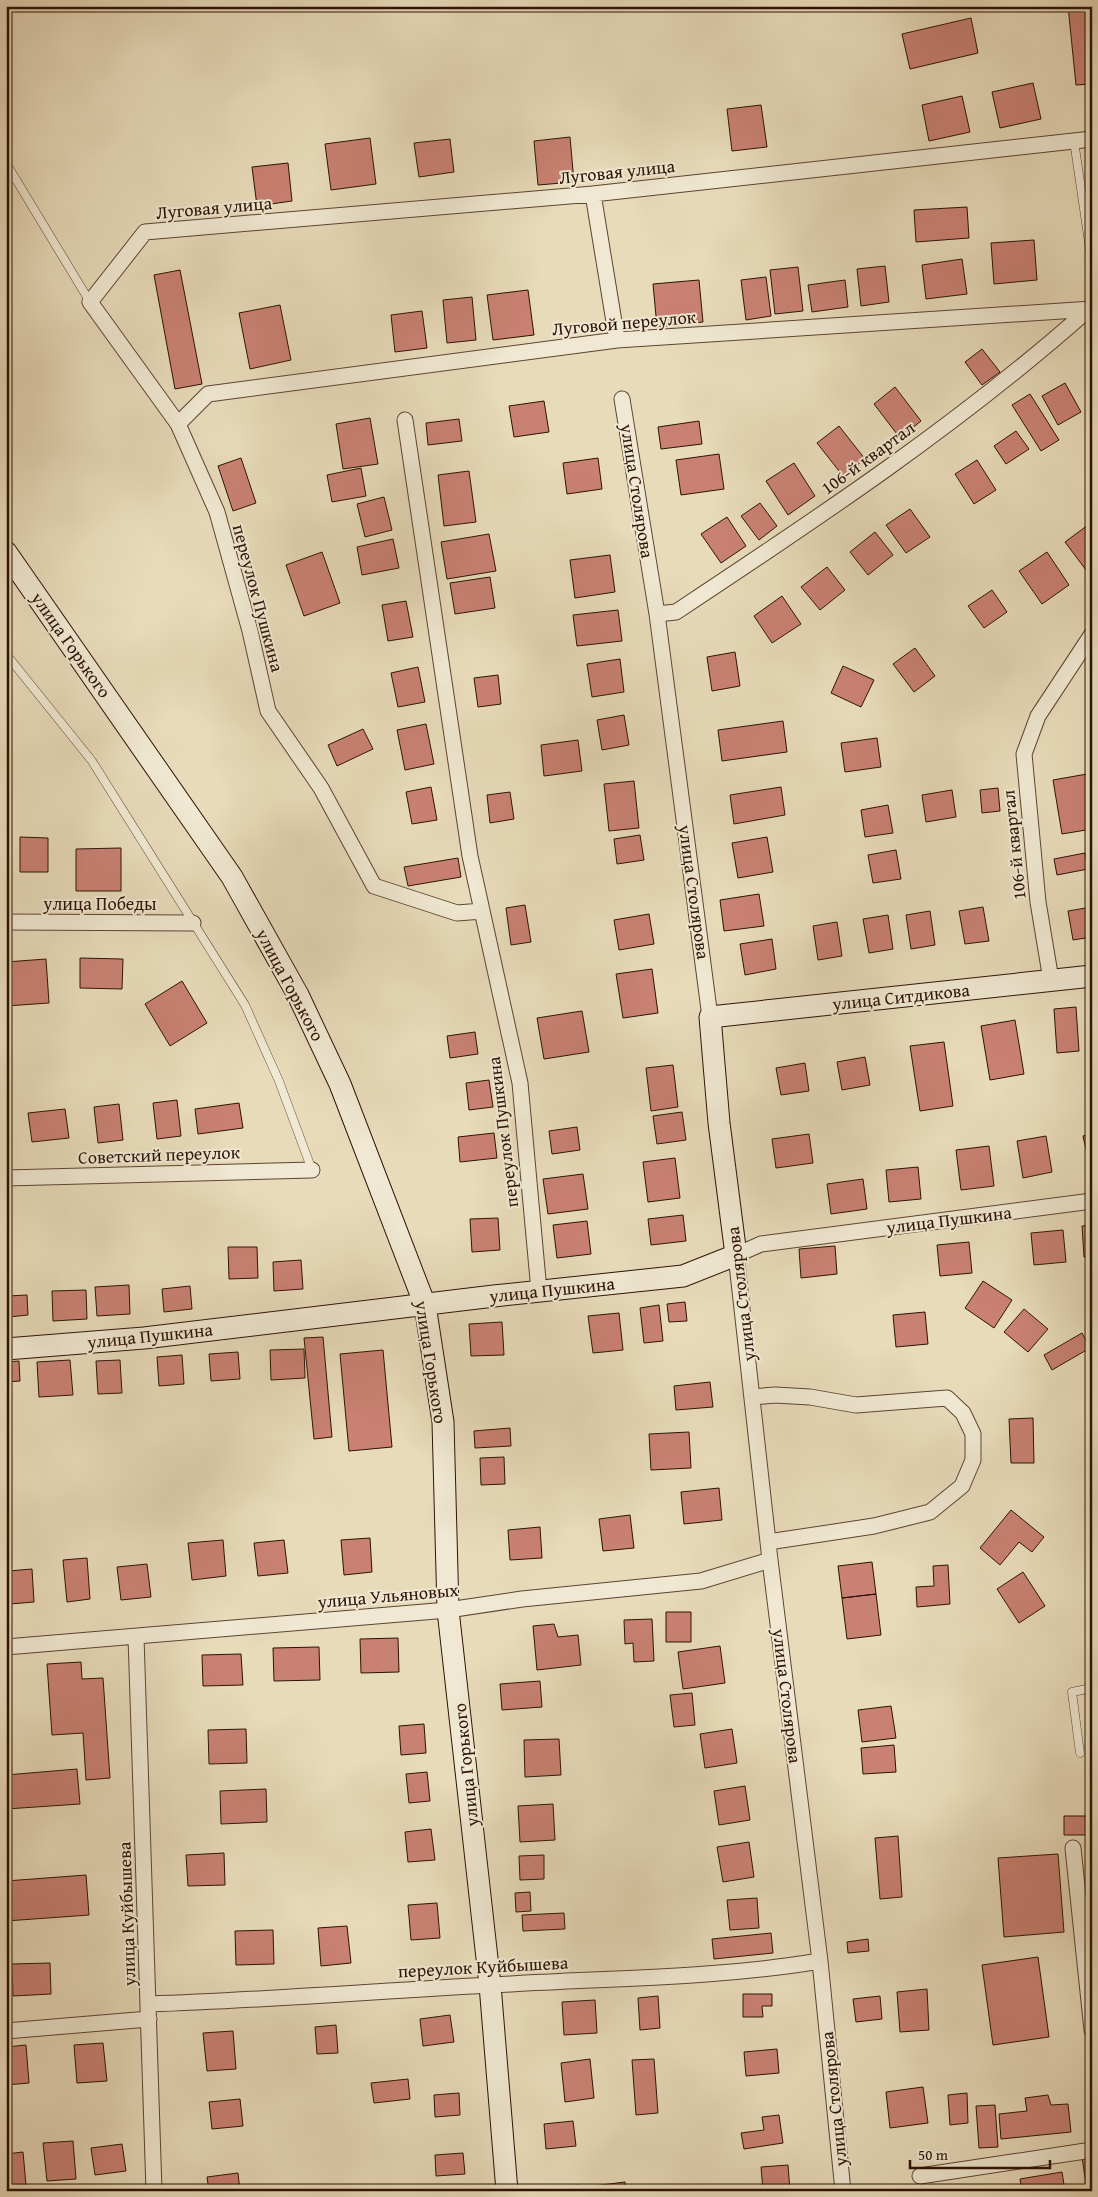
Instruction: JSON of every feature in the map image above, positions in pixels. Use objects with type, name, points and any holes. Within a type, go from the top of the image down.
[{"type":"main road","name":"улица Горького","points":[[6,552],[232,877],[298,994],[340,1084],[425,1305],[442,1422],[448,1610],[490,1985],[507,2191]]},
{"type":"main road","name":"улица Ситдикова","points":[[710,1017],[1092,976]]},
{"type":"main road","name":"улица Столярова","points":[[710,1017],[719,1123],[736,1255]]},
{"type":"main road","name":"улица Пушкина","points":[[6,1348],[144,1338],[539,1291],[683,1276],[736,1255]]},
{"type":"street","name":"Луговая улица","points":[[90,302],[146,232],[593,194],[1092,139]]},
{"type":"street","points":[[593,194],[617,340]]},
{"type":"street","name":"переулок Пушкина","points":[[90,302],[178,424],[216,512],[250,631],[268,711],[321,788],[374,886],[457,913],[482,912]]},
{"type":"street","name":"Луговой переулок","points":[[178,424],[208,394],[617,340],[1090,309]]},
{"type":"street","name":"106-й квартал","points":[[656,614],[676,612],[848,496],[974,404],[1043,350],[1090,309]]},
{"type":"street","name":"улица Столярова","points":[[622,399],[656,614],[710,1017]]},
{"type":"street","name":"переулок Пушкина","points":[[405,420],[470,856],[520,1084],[539,1291]]},
{"type":"street","name":"106-й квартал","points":[[1051,980],[1038,902],[1024,754],[1038,716],[1092,634]]},
{"type":"street","name":"улица Победы","points":[[6,922],[193,923]]},
{"type":"street","name":"Советский переулок","points":[[6,1178],[312,1170]]},
{"type":"street","name":"улица Пушкина","points":[[736,1255],[761,1244],[1092,1201]]},
{"type":"street","name":"улица Столярова","points":[[736,1255],[770,1560],[820,1961],[843,2191]]},
{"type":"street","points":[[752,1397],[775,1395],[810,1397],[856,1405],[947,1398],[963,1414],[973,1434],[973,1460],[962,1486],[930,1512],[874,1526],[768,1542]]},
{"type":"street","name":"улица Ульяновых","points":[[6,1648],[448,1610],[522,1599],[701,1581],[770,1560]]},
{"type":"street","name":"улица Куйбышева","points":[[136,1636],[154,2191]]},
{"type":"street","points":[[1073,1848],[1092,2030]]},
{"type":"street","name":"переулок Куйбышева","points":[[6,2031],[149,2012],[265,2000],[763,1970],[820,1961]]},
{"type":"street","points":[[920,2176],[1092,2150]]},
{"type":"lane","points":[[1074,141],[1092,263]]},
{"type":"lane","points":[[6,164],[90,302]]},
{"type":"lane","points":[[6,654],[92,761],[245,1005],[279,1081],[312,1170]]},
{"type":"lane","points":[[1080,1753],[1072,1692],[1092,1688]]},
{"type":"building","points":[[1068,6],[1089,6],[1092,36],[1092,89],[1091,84],[1076,85]]},
{"type":"building","points":[[971,18],[978,53],[910,69],[902,34]]},
{"type":"building","points":[[1033,83],[1041,119],[1000,128],[992,92]]},
{"type":"building","points":[[962,96],[970,132],[929,141],[922,105]]},
{"type":"building","points":[[761,105],[767,147],[732,151],[727,109]]},
{"type":"building","points":[[570,137],[574,182],[538,185],[534,141]]},
{"type":"building","points":[[370,138],[376,184],[331,190],[325,144]]},
{"type":"building","points":[[450,139],[454,172],[419,177],[414,143]]},
{"type":"building","points":[[288,163],[292,201],[257,206],[252,167]]},
{"type":"building","points":[[967,207],[969,238],[916,242],[914,210]]},
{"type":"building","points":[[1034,240],[1037,280],[994,284],[991,243]]},
{"type":"building","points":[[962,259],[967,294],[926,299],[922,265]]},
{"type":"building","points":[[885,266],[889,302],[861,306],[857,269]]},
{"type":"building","points":[[798,267],[803,311],[775,314],[770,270]]},
{"type":"building","points":[[180,270],[202,384],[175,389],[154,275]]},
{"type":"building","points":[[766,277],[771,316],[746,320],[741,280]]},
{"type":"building","points":[[699,280],[703,322],[657,327],[653,284]]},
{"type":"building","points":[[845,280],[848,307],[812,312],[808,285]]},
{"type":"building","points":[[528,290],[534,335],[493,340],[487,295]]},
{"type":"building","points":[[472,297],[476,340],[447,343],[443,300]]},
{"type":"building","points":[[280,305],[291,360],[250,369],[239,313]]},
{"type":"building","points":[[422,311],[427,348],[395,352],[391,315]]},
{"type":"building","points":[[982,349],[1000,372],[982,385],[965,362]]},
{"type":"building","points":[[1065,383],[1081,412],[1058,425],[1042,396]]},
{"type":"building","points":[[895,387],[921,421],[900,438],[874,404]]},
{"type":"building","points":[[1030,394],[1059,440],[1041,451],[1012,405]]},
{"type":"building","points":[[544,401],[549,432],[514,437],[509,406]]},
{"type":"building","points":[[370,418],[378,464],[343,469],[336,424]]},
{"type":"building","points":[[459,419],[462,441],[428,445],[426,423]]},
{"type":"building","points":[[699,421],[702,444],[661,449],[658,427]]},
{"type":"building","points":[[839,426],[865,459],[843,476],[817,443]]},
{"type":"building","points":[[1016,431],[1029,449],[1006,464],[994,446]]},
{"type":"building","points":[[719,454],[724,489],[681,495],[676,460]]},
{"type":"building","points":[[241,458],[256,503],[233,511],[218,466]]},
{"type":"building","points":[[598,458],[602,489],[567,494],[563,463]]},
{"type":"building","points":[[977,460],[996,490],[974,504],[955,474]]},
{"type":"building","points":[[794,463],[815,496],[788,515],[766,481]]},
{"type":"building","points":[[361,468],[366,496],[332,502],[327,475]]},
{"type":"building","points":[[469,471],[476,522],[444,526],[438,475]]},
{"type":"building","points":[[384,497],[392,530],[365,537],[357,504]]},
{"type":"building","points":[[760,503],[777,526],[759,540],[741,516]]},
{"type":"building","points":[[910,509],[930,537],[906,553],[886,525]]},
{"type":"building","points":[[727,517],[746,546],[721,563],[701,534]]},
{"type":"building","points":[[1092,522],[1092,565],[1086,570],[1065,542]]},
{"type":"building","points":[[875,532],[893,555],[868,575],[850,552]]},
{"type":"building","points":[[489,534],[496,571],[447,579],[441,542]]},
{"type":"building","points":[[393,539],[399,568],[362,575],[357,547]]},
{"type":"building","points":[[322,552],[340,603],[304,616],[286,565]]},
{"type":"building","points":[[1047,552],[1069,585],[1042,604],[1019,571]]},
{"type":"building","points":[[610,555],[615,592],[575,598],[570,560]]},
{"type":"building","points":[[827,567],[845,590],[820,610],[801,587]]},
{"type":"building","points":[[490,577],[495,608],[455,614],[450,583]]},
{"type":"building","points":[[992,590],[1007,612],[984,628],[968,606]]},
{"type":"building","points":[[782,596],[801,624],[772,643],[754,616]]},
{"type":"building","points":[[406,601],[413,637],[388,641],[382,605]]},
{"type":"building","points":[[618,610],[622,641],[577,646],[573,615]]},
{"type":"building","points":[[915,648],[935,676],[914,692],[893,664]]},
{"type":"building","points":[[735,652],[740,686],[712,691],[707,657]]},
{"type":"building","points":[[620,659],[624,692],[592,697],[587,664]]},
{"type":"building","points":[[843,666],[874,680],[861,707],[831,693]]},
{"type":"building","points":[[418,667],[425,702],[398,707],[391,673]]},
{"type":"building","points":[[498,675],[501,704],[478,707],[474,678]]},
{"type":"building","points":[[624,715],[629,745],[602,750],[597,720]]},
{"type":"building","points":[[783,721],[787,752],[722,761],[718,730]]},
{"type":"building","points":[[426,724],[434,764],[405,770],[397,730]]},
{"type":"building","points":[[363,729],[373,749],[337,766],[328,745]]},
{"type":"building","points":[[877,738],[881,767],[845,772],[841,743]]},
{"type":"building","points":[[578,740],[582,771],[544,776],[541,745]]},
{"type":"building","points":[[1087,774],[1092,798],[1092,829],[1062,834],[1053,780]]},
{"type":"building","points":[[634,781],[639,828],[609,831],[604,784]]},
{"type":"building","points":[[431,787],[437,820],[412,824],[406,792]]},
{"type":"building","points":[[781,787],[785,815],[734,824],[730,795]]},
{"type":"building","points":[[998,788],[1000,811],[982,813],[980,790]]},
{"type":"building","points":[[952,790],[956,817],[926,822],[922,795]]},
{"type":"building","points":[[510,792],[514,819],[490,823],[487,795]]},
{"type":"building","points":[[888,805],[893,833],[865,837],[861,810]]},
{"type":"building","points":[[640,835],[644,860],[617,864],[614,839]]},
{"type":"building","points":[[20,837],[48,838],[48,872],[20,872]]},
{"type":"building","points":[[767,837],[773,872],[738,878],[732,843]]},
{"type":"building","points":[[121,848],[121,891],[76,891],[76,849]]},
{"type":"building","points":[[896,850],[901,879],[873,883],[868,855]]},
{"type":"building","points":[[1085,853],[1088,869],[1057,875],[1054,859]]},
{"type":"building","points":[[458,858],[461,877],[408,886],[404,867]]},
{"type":"building","points":[[759,894],[764,926],[724,931],[720,900]]},
{"type":"building","points":[[525,905],[531,942],[511,945],[506,908]]},
{"type":"building","points":[[983,907],[989,941],[965,944],[959,911]]},
{"type":"building","points":[[1092,907],[1092,937],[1073,940],[1068,911]]},
{"type":"building","points":[[930,911],[935,945],[911,949],[906,915]]},
{"type":"building","points":[[649,914],[654,944],[619,950],[614,920]]},
{"type":"building","points":[[888,915],[893,949],[869,953],[863,919]]},
{"type":"building","points":[[837,922],[842,956],[818,960],[813,926]]},
{"type":"building","points":[[772,939],[776,969],[745,975],[740,944]]},
{"type":"building","points":[[80,958],[123,959],[122,989],[80,988]]},
{"type":"building","points":[[46,959],[49,1003],[6,1006],[6,962]]},
{"type":"building","points":[[652,969],[658,1013],[623,1018],[616,974]]},
{"type":"building","points":[[182,981],[207,1023],[170,1046],[145,1004]]},
{"type":"building","points":[[1076,1007],[1079,1051],[1057,1053],[1054,1009]]},
{"type":"building","points":[[582,1011],[589,1052],[544,1059],[537,1018]]},
{"type":"building","points":[[1015,1020],[1024,1074],[990,1080],[981,1026]]},
{"type":"building","points":[[475,1032],[478,1054],[450,1058],[447,1036]]},
{"type":"building","points":[[944,1042],[953,1106],[920,1111],[910,1046]]},
{"type":"building","points":[[865,1057],[870,1085],[842,1090],[837,1062]]},
{"type":"building","points":[[805,1063],[809,1091],[781,1095],[776,1068]]},
{"type":"building","points":[[673,1065],[678,1107],[651,1111],[646,1068]]},
{"type":"building","points":[[489,1080],[493,1107],[469,1110],[466,1083]]},
{"type":"building","points":[[177,1100],[181,1136],[157,1139],[153,1103]]},
{"type":"building","points":[[239,1103],[243,1128],[198,1134],[195,1109]]},
{"type":"building","points":[[119,1104],[123,1140],[98,1143],[94,1107]]},
{"type":"building","points":[[65,1109],[69,1138],[32,1142],[28,1113]]},
{"type":"building","points":[[682,1112],[686,1140],[657,1144],[653,1116]]},
{"type":"building","points":[[577,1127],[580,1150],[552,1154],[549,1131]]},
{"type":"building","points":[[494,1133],[497,1158],[460,1162],[458,1137]]},
{"type":"building","points":[[809,1134],[813,1163],[776,1168],[772,1139]]},
{"type":"building","points":[[1092,1134],[1092,1162],[1089,1163],[1083,1136]]},
{"type":"building","points":[[1046,1136],[1052,1172],[1023,1178],[1017,1141]]},
{"type":"building","points":[[989,1146],[994,1186],[961,1190],[956,1150]]},
{"type":"building","points":[[675,1158],[680,1198],[648,1202],[643,1162]]},
{"type":"building","points":[[918,1167],[921,1199],[889,1202],[886,1170]]},
{"type":"building","points":[[583,1174],[588,1209],[548,1214],[543,1179]]},
{"type":"building","points":[[863,1179],[867,1209],[831,1214],[827,1184]]},
{"type":"building","points":[[683,1215],[686,1241],[651,1245],[648,1219]]},
{"type":"building","points":[[498,1218],[500,1250],[472,1252],[470,1219]]},
{"type":"building","points":[[587,1221],[591,1254],[557,1258],[553,1225]]},
{"type":"building","points":[[1092,1225],[1092,1256],[1084,1257],[1082,1226]]},
{"type":"building","points":[[1063,1230],[1066,1262],[1034,1265],[1031,1233]]},
{"type":"building","points":[[969,1242],[972,1273],[940,1276],[937,1245]]},
{"type":"building","points":[[835,1246],[837,1274],[801,1278],[799,1249]]},
{"type":"building","points":[[228,1247],[257,1247],[258,1278],[229,1279]]},
{"type":"building","points":[[301,1260],[303,1289],[274,1291],[273,1262]]},
{"type":"building","points":[[983,1281],[1012,1300],[994,1328],[965,1308]]},
{"type":"building","points":[[129,1285],[130,1314],[97,1316],[95,1287]]},
{"type":"building","points":[[190,1286],[192,1309],[164,1312],[162,1289]]},
{"type":"building","points":[[86,1290],[87,1319],[53,1321],[52,1291]]},
{"type":"building","points":[[27,1295],[28,1315],[9,1317],[8,1296]]},
{"type":"building","points":[[685,1302],[687,1321],[669,1322],[667,1304]]},
{"type":"building","points":[[659,1305],[663,1341],[644,1343],[640,1308]]},
{"type":"building","points":[[1024,1309],[1048,1329],[1028,1352],[1004,1332]]},
{"type":"building","points":[[925,1312],[928,1344],[896,1347],[893,1315]]},
{"type":"building","points":[[619,1313],[623,1350],[593,1353],[588,1316]]},
{"type":"building","points":[[502,1322],[504,1355],[471,1356],[469,1324]]},
{"type":"building","points":[[1082,1333],[1090,1348],[1052,1370],[1044,1355]]},
{"type":"building","points":[[323,1337],[332,1437],[314,1439],[304,1338]]},
{"type":"building","points":[[304,1349],[305,1378],[271,1380],[270,1350]]},
{"type":"building","points":[[383,1350],[392,1447],[349,1451],[340,1354]]},
{"type":"building","points":[[238,1352],[240,1379],[211,1381],[209,1354]]},
{"type":"building","points":[[182,1355],[184,1384],[159,1386],[157,1357]]},
{"type":"building","points":[[70,1360],[73,1395],[39,1397],[37,1362]]},
{"type":"building","points":[[120,1360],[122,1393],[98,1394],[96,1361]]},
{"type":"building","points":[[19,1361],[20,1381],[6,1382],[6,1362]]},
{"type":"building","points":[[710,1382],[713,1407],[676,1410],[674,1386]]},
{"type":"building","points":[[1033,1418],[1034,1463],[1011,1463],[1009,1419]]},
{"type":"building","points":[[510,1428],[511,1446],[475,1448],[474,1431]]},
{"type":"building","points":[[689,1432],[691,1468],[651,1470],[649,1434]]},
{"type":"building","points":[[504,1457],[505,1484],[481,1485],[480,1458]]},
{"type":"building","points":[[719,1488],[722,1520],[684,1524],[681,1492]]},
{"type":"building","points":[[1011,1510],[1044,1537],[1032,1552],[1019,1542],[1000,1565],[980,1548]]},
{"type":"building","points":[[630,1515],[634,1548],[603,1551],[599,1519]]},
{"type":"building","points":[[540,1527],[542,1558],[510,1560],[508,1530]]},
{"type":"building","points":[[370,1538],[372,1572],[344,1575],[341,1540]]},
{"type":"building","points":[[223,1540],[226,1576],[192,1580],[188,1543]]},
{"type":"building","points":[[284,1540],[288,1573],[258,1576],[254,1543]]},
{"type":"building","points":[[87,1558],[90,1599],[67,1602],[63,1560]]},
{"type":"building","points":[[872,1562],[876,1594],[842,1598],[838,1566]]},
{"type":"building","points":[[147,1564],[151,1597],[121,1600],[117,1567]]},
{"type":"building","points":[[948,1565],[950,1604],[917,1607],[916,1587],[934,1586],[933,1566]]},
{"type":"building","points":[[32,1569],[34,1602],[10,1604],[8,1571]]},
{"type":"building","points":[[1023,1572],[1045,1606],[1019,1623],[997,1589]]},
{"type":"building","points":[[876,1594],[881,1635],[847,1639],[842,1598]]},
{"type":"building","points":[[666,1612],[691,1612],[691,1642],[666,1642]]},
{"type":"building","points":[[652,1619],[654,1661],[634,1662],[633,1643],[625,1644],[624,1620]]},
{"type":"building","points":[[554,1624],[558,1637],[578,1635],[581,1665],[537,1670],[533,1626]]},
{"type":"building","points":[[398,1638],[399,1672],[361,1673],[360,1639]]},
{"type":"building","points":[[720,1646],[725,1683],[683,1689],[678,1652]]},
{"type":"building","points":[[319,1647],[320,1680],[274,1681],[273,1648]]},
{"type":"building","points":[[241,1654],[243,1685],[203,1686],[202,1655]]},
{"type":"building","points":[[81,1662],[82,1679],[103,1678],[110,1778],[86,1780],[83,1733],[52,1735],[47,1664]]},
{"type":"building","points":[[540,1681],[542,1707],[502,1710],[500,1684]]},
{"type":"building","points":[[692,1693],[695,1725],[674,1727],[670,1695]]},
{"type":"building","points":[[891,1706],[896,1738],[862,1742],[858,1710]]},
{"type":"building","points":[[424,1724],[426,1753],[401,1755],[399,1726]]},
{"type":"building","points":[[246,1729],[247,1763],[209,1764],[208,1730]]},
{"type":"building","points":[[732,1729],[737,1763],[705,1768],[700,1734]]},
{"type":"building","points":[[559,1739],[561,1775],[525,1777],[524,1740]]},
{"type":"building","points":[[894,1745],[896,1772],[863,1774],[861,1748]]},
{"type":"building","points":[[77,1769],[80,1804],[6,1809],[6,1775]]},
{"type":"building","points":[[427,1772],[430,1801],[409,1803],[406,1774]]},
{"type":"building","points":[[745,1786],[750,1820],[719,1825],[714,1791]]},
{"type":"building","points":[[266,1789],[267,1822],[221,1824],[220,1791]]},
{"type":"building","points":[[553,1804],[555,1840],[520,1842],[518,1806]]},
{"type":"building","points":[[1064,1816],[1092,1816],[1092,1835],[1064,1835]]},
{"type":"building","points":[[431,1829],[435,1860],[408,1862],[405,1832]]},
{"type":"building","points":[[898,1836],[902,1897],[880,1899],[875,1838]]},
{"type":"building","points":[[749,1842],[754,1877],[723,1882],[717,1847]]},
{"type":"building","points":[[224,1853],[225,1885],[188,1886],[186,1855]]},
{"type":"building","points":[[1058,1854],[1064,1932],[1004,1937],[998,1858]]},
{"type":"building","points":[[544,1855],[544,1879],[520,1880],[519,1856]]},
{"type":"building","points":[[86,1875],[89,1915],[6,1921],[6,1881]]},
{"type":"building","points":[[530,1892],[531,1911],[516,1912],[515,1893]]},
{"type":"building","points":[[757,1898],[759,1928],[730,1930],[727,1900]]},
{"type":"building","points":[[437,1903],[440,1938],[411,1940],[408,1905]]},
{"type":"building","points":[[564,1913],[565,1929],[523,1931],[522,1915]]},
{"type":"building","points":[[347,1926],[351,1963],[321,1966],[318,1928]]},
{"type":"building","points":[[273,1930],[274,1964],[236,1965],[235,1931]]},
{"type":"building","points":[[771,1933],[773,1953],[714,1959],[712,1939]]},
{"type":"building","points":[[868,1939],[869,1951],[848,1953],[847,1942]]},
{"type":"building","points":[[1038,1957],[1049,2037],[993,2045],[982,1965]]},
{"type":"building","points":[[50,1963],[51,1994],[13,1996],[12,1964]]},
{"type":"building","points":[[927,1989],[929,2030],[900,2032],[897,1992]]},
{"type":"building","points":[[743,1994],[772,1994],[772,2006],[762,2006],[763,2017],[743,2017]]},
{"type":"building","points":[[658,1996],[660,2028],[640,2030],[638,1998]]},
{"type":"building","points":[[880,1996],[882,2019],[856,2022],[853,1999]]},
{"type":"building","points":[[595,2000],[597,2033],[564,2035],[562,2002]]},
{"type":"building","points":[[450,2015],[454,2042],[423,2046],[420,2019]]},
{"type":"building","points":[[336,2025],[338,2053],[317,2054],[315,2027]]},
{"type":"building","points":[[233,2031],[236,2069],[207,2071],[203,2033]]},
{"type":"building","points":[[103,2043],[107,2081],[77,2083],[74,2045]]},
{"type":"building","points":[[26,2045],[29,2083],[6,2085],[6,2047]]},
{"type":"building","points":[[777,2049],[779,2073],[746,2076],[744,2052]]},
{"type":"building","points":[[590,2059],[594,2098],[565,2102],[561,2063]]},
{"type":"building","points":[[654,2059],[658,2113],[636,2115],[632,2060]]},
{"type":"building","points":[[408,2079],[410,2099],[374,2103],[371,2083]]},
{"type":"building","points":[[923,2087],[928,2123],[890,2128],[886,2092]]},
{"type":"building","points":[[459,2093],[460,2115],[435,2117],[434,2095]]},
{"type":"building","points":[[967,2093],[968,2123],[950,2125],[948,2095]]},
{"type":"building","points":[[1048,2095],[1051,2105],[1068,2104],[1071,2132],[1001,2139],[999,2114],[1027,2111],[1025,2098]]},
{"type":"building","points":[[240,2099],[243,2126],[212,2129],[209,2102]]},
{"type":"building","points":[[995,2105],[998,2147],[979,2148],[976,2106]]},
{"type":"building","points":[[779,2115],[783,2143],[744,2149],[741,2133],[764,2130],[762,2117]]},
{"type":"building","points":[[573,2121],[576,2146],[546,2149],[544,2124]]},
{"type":"building","points":[[73,2141],[76,2179],[47,2181],[43,2143]]},
{"type":"building","points":[[122,2144],[126,2171],[95,2175],[91,2148]]},
{"type":"building","points":[[23,2152],[26,2185],[6,2188],[6,2154]]},
{"type":"building","points":[[463,2153],[465,2174],[436,2176],[435,2155]]},
{"type":"building","points":[[1092,2155],[1092,2191],[1087,2191],[1082,2157]]},
{"type":"building","points":[[788,2165],[790,2191],[763,2191],[761,2167]]},
{"type":"building","points":[[1062,2172],[1065,2191],[1022,2191],[1020,2179]]},
{"type":"building","points":[[238,2173],[240,2191],[209,2191],[207,2177]]},
{"type":"building","points":[[625,2182],[626,2191],[593,2191],[593,2186]]},
{"type":"building","points":[[578,2185],[578,2191],[549,2191],[549,2188]]}]
